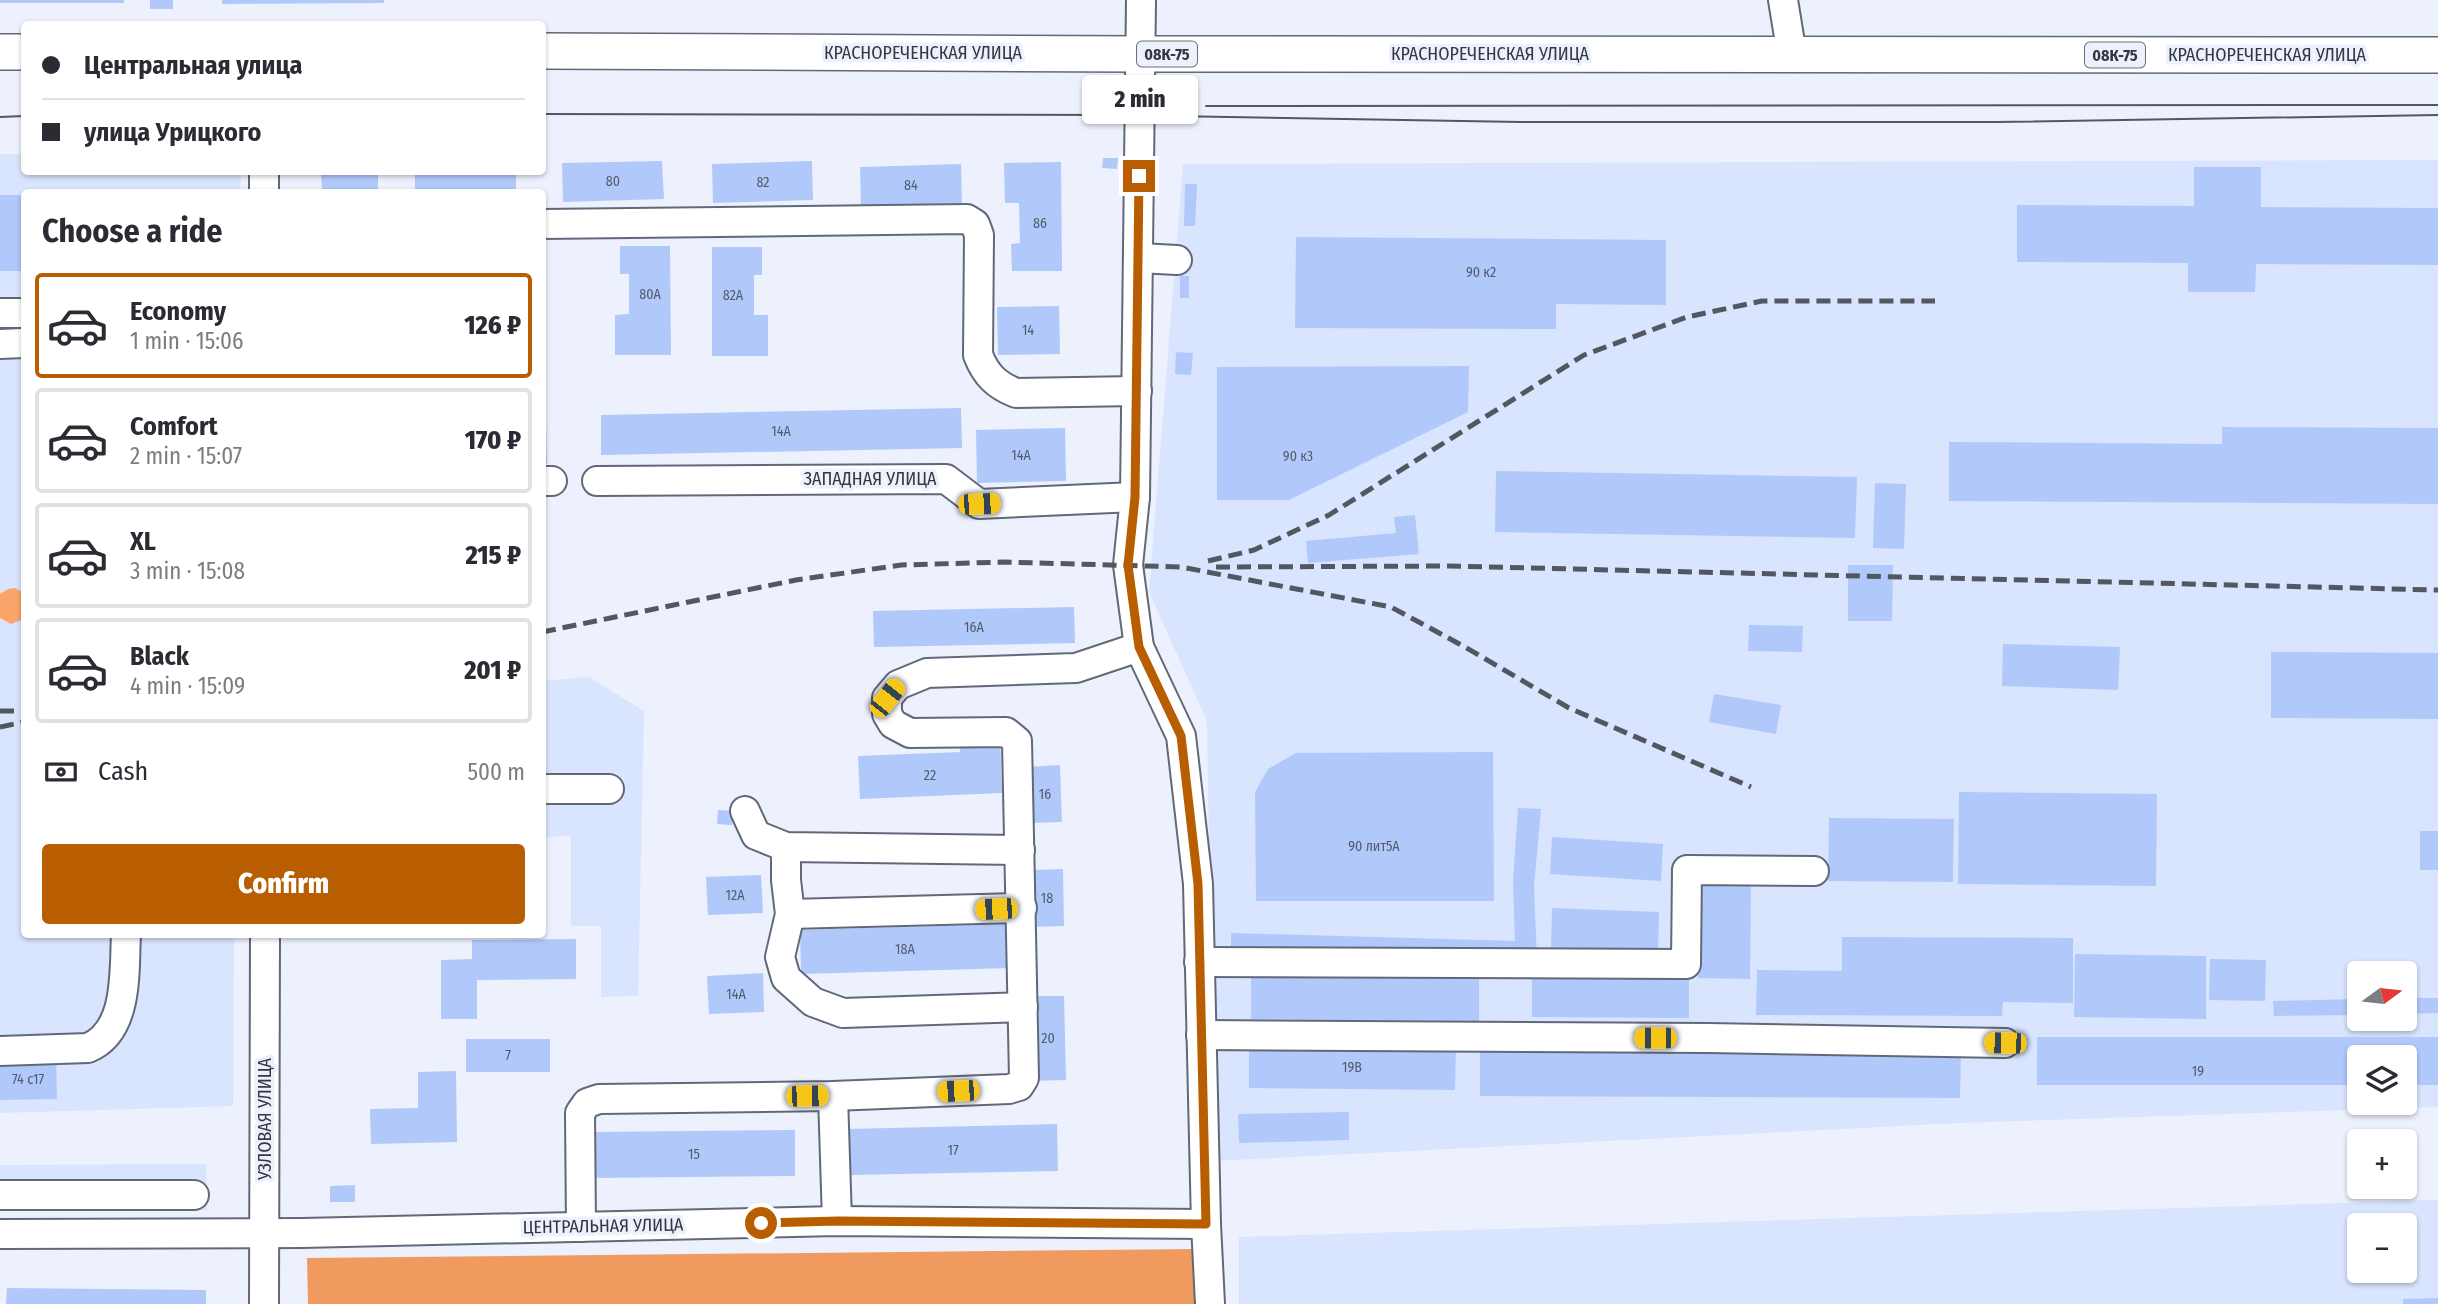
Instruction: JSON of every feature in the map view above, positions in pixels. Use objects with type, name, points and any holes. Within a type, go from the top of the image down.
[{"type":"main road","points":[[0,52],[21,51]]},
{"type":"main road","name":"КРАСНОРЕЧЕНСКАЯ УЛИЦА","points":[[546,51],[2438,55]]},
{"type":"street","points":[[1140,0],[1135,497],[1128,565],[1139,647],[1181,736],[1198,884],[1210,1304]]},
{"type":"street","points":[[1783,0],[1793,55]]},
{"type":"street","points":[[546,224],[967,219],[975,224],[979,235],[978,355],[991,379],[1016,393],[1137,391]]},
{"type":"street","points":[[1139,258],[1177,260]]},
{"type":"street","points":[[0,313],[21,313]]},
{"type":"street","points":[[0,344],[21,343]]},
{"type":"street","name":"ЗАПАДНАЯ УЛИЦА","points":[[597,481],[946,479],[979,504],[1135,497]]},
{"type":"street","points":[[581,1227],[580,1113],[587,1103],[599,1100],[833,1096],[1009,1089],[1019,1086],[1024,1078],[1017,741],[1006,732],[910,733],[892,724],[887,714],[887,698],[898,685],[927,673],[1076,668],[1139,647]]},
{"type":"street","points":[[546,789],[610,789]]},
{"type":"street","points":[[786,880],[750,823],[786,847],[1020,850]]},
{"type":"street","points":[[786,847],[790,914],[780,957],[786,978],[813,1002],[843,1013],[1023,1007]]},
{"type":"street","points":[[1199,962],[1686,964],[1687,870],[1814,871]]},
{"type":"street","points":[[790,914],[1021,908]]},
{"type":"street","points":[[0,1051],[88,1048],[107,1037],[118,1014],[126,938]]},
{"type":"street","name":"УЗЛОВАЯ УЛИЦА","points":[[264,1304],[265,938]]},
{"type":"street","points":[[1201,1035],[2005,1043]]},
{"type":"street","points":[[833,1096],[838,1221]]},
{"type":"street","points":[[0,1195],[194,1195]]},
{"type":"street","name":"ЦЕНТРАЛЬНАЯ УЛИЦА","points":[[0,1234],[264,1234],[838,1221],[1206,1224]]},
{"type":"shaded area","points":[[0,154],[21,154],[21,175],[241,175],[240,189],[21,189],[21,938],[234,938],[233,1106],[0,1113]]},
{"type":"shaded area","points":[[2438,160],[2438,1107],[2417,1108],[2417,1045],[2347,1045],[2347,1110],[1959,1123],[1214,1161],[1207,721],[1149,592],[1183,164]]},
{"type":"shaded area","points":[[15,588],[21,591],[21,620],[11,624],[0,618],[0,594]]},
{"type":"shaded area","points":[[589,677],[644,711],[638,996],[601,997],[601,926],[571,926],[571,836],[546,837],[546,681]]},
{"type":"shaded area","points":[[206,1164],[207,1210],[0,1211],[0,1165]]},
{"type":"shaded area","points":[[2438,1200],[2438,1304],[1239,1304],[1239,1237]]},
{"type":"shaded area","points":[[1196,1249],[1197,1304],[308,1304],[307,1258]]},
{"type":"building","points":[[0,0],[124,0],[124,3],[0,3]]},
{"type":"building","points":[[150,0],[173,0],[173,9],[150,9]]},
{"type":"building","points":[[222,0],[384,0],[384,3],[222,4]]},
{"type":"building","points":[[1103,158],[1118,158],[1117,169],[1102,168]]},
{"type":"building","points":[[662,161],[664,199],[563,202],[562,163]]},
{"type":"building","points":[[812,161],[813,200],[713,203],[712,164]]},
{"type":"building","points":[[1061,162],[1062,271],[1012,271],[1011,244],[1020,243],[1019,203],[1005,203],[1004,163]]},
{"type":"building","points":[[961,164],[962,203],[861,206],[860,167]]},
{"type":"building","points":[[2194,167],[2261,167],[2261,207],[2438,208],[2438,265],[2256,264],[2255,292],[2188,292],[2188,263],[2017,262],[2017,205],[2194,206]]},
{"type":"building","points":[[321,175],[378,175],[378,189],[322,189]]},
{"type":"building","points":[[415,175],[516,175],[516,189],[415,189]]},
{"type":"building","points":[[1185,184],[1197,184],[1195,226],[1184,226]]},
{"type":"building","points":[[0,195],[21,195],[21,271],[0,271]]},
{"type":"building","points":[[1296,237],[1666,240],[1666,305],[1556,304],[1556,329],[1295,328]]},
{"type":"building","points":[[620,246],[670,246],[671,355],[615,355],[615,315],[629,314],[629,274],[620,274]]},
{"type":"building","points":[[712,247],[762,247],[762,275],[754,275],[754,315],[768,315],[768,356],[712,356]]},
{"type":"building","points":[[1180,276],[1189,276],[1189,298],[1180,298]]},
{"type":"building","points":[[1059,306],[1060,354],[998,355],[997,307]]},
{"type":"building","points":[[1176,352],[1193,353],[1191,375],[1175,374]]},
{"type":"building","points":[[1469,366],[1468,412],[1289,500],[1217,500],[1217,367]]},
{"type":"building","points":[[961,408],[962,448],[601,455],[601,415]]},
{"type":"building","points":[[2222,427],[2438,428],[2438,504],[1949,501],[1949,442],[2222,444]]},
{"type":"building","points":[[1065,428],[1066,481],[977,483],[976,430]]},
{"type":"building","points":[[1496,471],[1857,477],[1855,538],[1495,532]]},
{"type":"building","points":[[1875,483],[1906,484],[1904,549],[1873,548]]},
{"type":"building","points":[[1415,515],[1419,554],[1308,563],[1306,541],[1396,533],[1394,517]]},
{"type":"building","points":[[1848,565],[1893,565],[1892,621],[1848,621]]},
{"type":"building","points":[[1074,607],[1075,643],[874,647],[873,611]]},
{"type":"building","points":[[1749,625],[1803,626],[1802,652],[1748,651]]},
{"type":"building","points":[[2003,644],[2120,647],[2118,690],[2002,686]]},
{"type":"building","points":[[2271,652],[2438,653],[2438,719],[2271,718]]},
{"type":"building","points":[[1714,694],[1781,705],[1776,734],[1709,722]]},
{"type":"building","points":[[1000,737],[1002,793],[860,799],[858,756],[960,752],[959,738]]},
{"type":"building","points":[[1493,752],[1494,901],[1256,901],[1255,792],[1268,769],[1296,753]]},
{"type":"building","points":[[1060,765],[1062,822],[1029,823],[1027,767]]},
{"type":"building","points":[[1959,792],[2157,794],[2156,886],[1958,884]]},
{"type":"building","points":[[1518,808],[1541,809],[1534,886],[1537,960],[1231,951],[1231,933],[1515,941],[1513,881]]},
{"type":"building","points":[[718,810],[733,811],[732,825],[717,824]]},
{"type":"building","points":[[1829,818],[1954,819],[1953,882],[1828,881]]},
{"type":"building","points":[[2420,831],[2438,831],[2438,870],[2420,870]]},
{"type":"building","points":[[1552,837],[1663,844],[1661,881],[1550,874]]},
{"type":"building","points":[[1063,869],[1064,926],[1031,927],[1030,870]]},
{"type":"building","points":[[761,875],[763,913],[708,915],[706,877]]},
{"type":"building","points":[[1698,883],[1751,884],[1750,979],[1698,978]]},
{"type":"building","points":[[1552,908],[1659,912],[1658,953],[1551,949]]},
{"type":"building","points":[[1010,924],[1011,968],[801,974],[800,930]]},
{"type":"building","points":[[1842,937],[2073,938],[2073,1003],[2003,1002],[2002,1016],[1756,1015],[1757,970],[1842,971]]},
{"type":"building","points":[[576,939],[576,979],[477,980],[477,1019],[441,1019],[441,960],[472,959],[472,940]]},
{"type":"building","points":[[2075,954],[2206,956],[2206,1019],[2074,1017]]},
{"type":"building","points":[[2210,959],[2266,960],[2265,1001],[2209,1000]]},
{"type":"building","points":[[763,973],[764,1012],[709,1014],[707,976]]},
{"type":"building","points":[[1251,974],[1479,976],[1479,1021],[1251,1019]]},
{"type":"building","points":[[1532,974],[1689,975],[1689,1018],[1532,1017]]},
{"type":"building","points":[[1030,996],[1064,996],[1066,1080],[1031,1081]]},
{"type":"building","points":[[2417,998],[2438,998],[2438,1013],[2417,1014]]},
{"type":"building","points":[[2347,999],[2347,1015],[2274,1016],[2273,1001]]},
{"type":"building","points":[[2037,1037],[2438,1037],[2438,1085],[2417,1085],[2417,1045],[2347,1045],[2347,1085],[2037,1085]]},
{"type":"building","points":[[466,1039],[550,1039],[550,1072],[466,1072]]},
{"type":"building","points":[[1249,1044],[1456,1046],[1455,1090],[1249,1088]]},
{"type":"building","points":[[1480,1051],[1961,1053],[1960,1098],[1480,1096]]},
{"type":"building","points":[[0,1059],[56,1059],[57,1099],[0,1100]]},
{"type":"building","points":[[456,1071],[457,1142],[371,1144],[370,1109],[418,1108],[418,1072]]},
{"type":"building","points":[[1349,1112],[1349,1140],[1239,1143],[1238,1114]]},
{"type":"building","points":[[1057,1124],[1058,1171],[849,1175],[848,1129]]},
{"type":"building","points":[[795,1130],[795,1176],[592,1178],[592,1132]]},
{"type":"building","points":[[355,1185],[355,1202],[330,1202],[330,1186]]},
{"type":"building","points":[[7,1288],[206,1290],[206,1304],[6,1304]]},
{"type":"building","points":[[2438,1298],[2438,1304],[2403,1304],[2403,1299]]},
{"type":"tram line","points":[[1206,106],[2438,105]]},
{"type":"tram line","points":[[546,114],[1112,115],[1521,122],[1995,122],[2438,115]]},
{"type":"tram line","points":[[0,117],[21,116]]},
{"type":"railway","points":[[1208,561],[1254,550],[1329,515],[1584,355],[1687,317],[1762,301],[1935,301]]},
{"type":"railway","points":[[546,631],[796,580],[901,565],[1005,562],[1181,567],[1391,607],[1569,708],[1751,787]]},
{"type":"railway","points":[[1216,567],[1448,566],[2438,590]]},
{"type":"railway","points":[[0,711],[21,711]]},
{"type":"railway","points":[[0,727],[21,723]]},
{"type":"route","points":[[761,1223],[838,1221],[1206,1224],[1198,884],[1181,736],[1139,647],[1128,565],[1135,497],[1139,176]]}]
